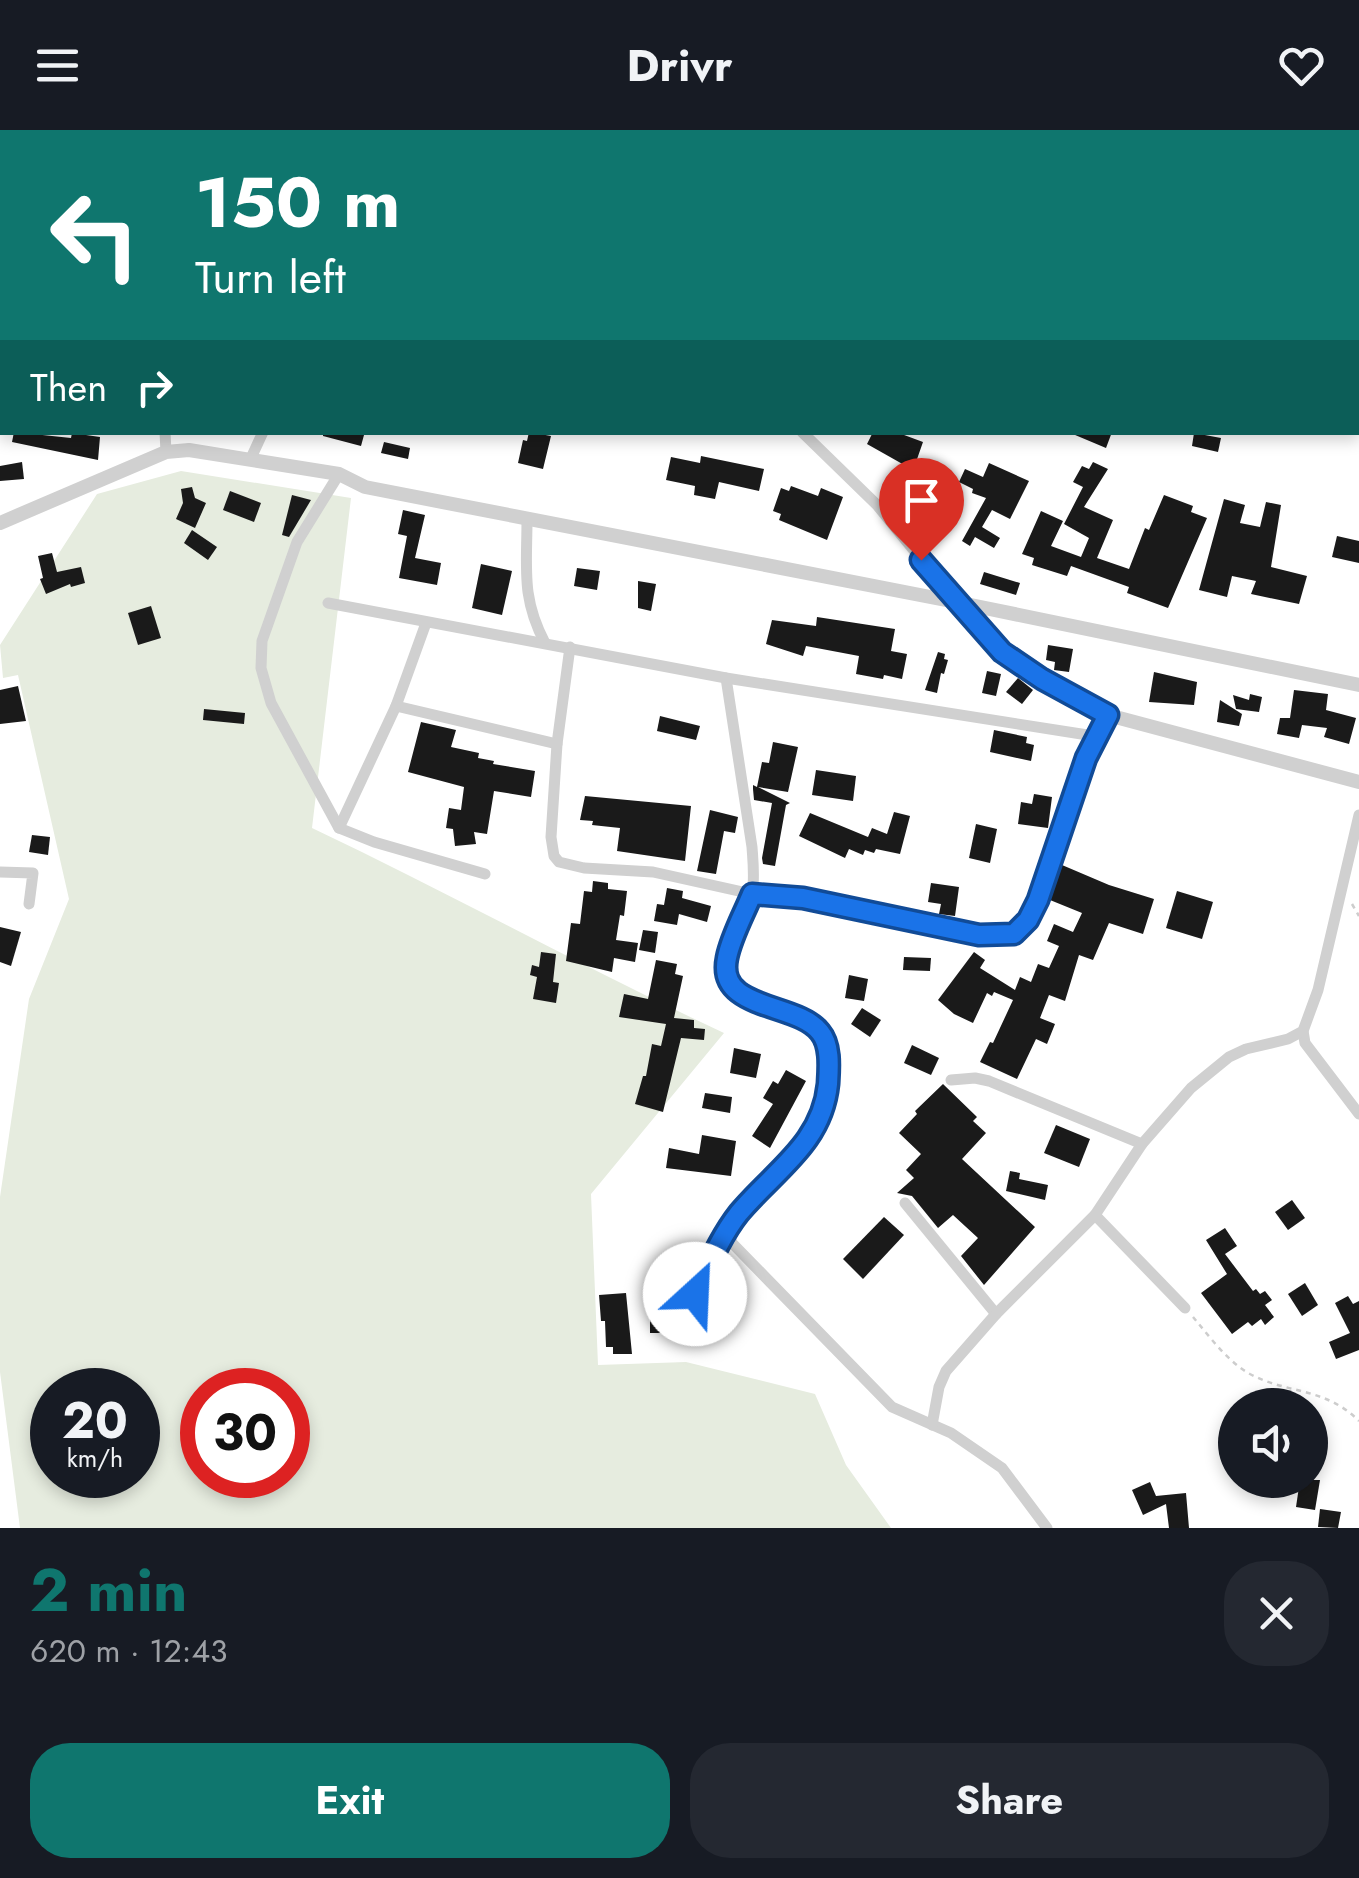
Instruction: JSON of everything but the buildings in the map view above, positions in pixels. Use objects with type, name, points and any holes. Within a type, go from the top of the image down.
[{"type":"street","points":[[165,435],[166,452]]},
{"type":"street","points":[[251,458],[262,435]]},
{"type":"street","points":[[805,435],[876,505],[1002,652],[1042,679],[1108,715],[1359,782]]},
{"type":"street","points":[[0,523],[166,452],[189,450],[339,474],[365,486],[1359,685]]},
{"type":"street","points":[[339,474],[298,542],[262,641],[261,668],[271,703],[339,828],[485,874]]},
{"type":"street","points":[[365,486],[374,482],[618,529],[628,538]]},
{"type":"street","points":[[528,519],[527,600],[531,618],[545,643]]},
{"type":"street","points":[[328,602],[726,678],[1094,736]]},
{"type":"street","points":[[339,828],[396,706],[426,623]]},
{"type":"street","points":[[570,647],[551,837],[559,862],[584,868],[653,872],[752,894],[803,898],[979,935],[1014,934],[1028,920],[1045,883],[1094,736],[1108,715]]},
{"type":"street","points":[[695,1294],[738,1214],[794,1158],[813,1133],[828,1088],[829,1061],[821,1033],[810,1024],[738,993],[729,983],[727,958],[752,894],[752,847],[726,678]]},
{"type":"street","points":[[396,706],[558,744]]},
{"type":"street","points":[[1359,816],[1318,990],[1303,1031],[1305,1043],[1359,1114]]},
{"type":"street","points":[[0,872],[33,874],[29,904]]},
{"type":"street","points":[[932,1426],[946,1370],[996,1314],[1095,1216],[1142,1144],[1212,1069],[1246,1049],[1288,1039],[1303,1031]]},
{"type":"street","points":[[951,1080],[989,1081],[1142,1144]]},
{"type":"street","points":[[905,1203],[996,1314]]},
{"type":"street","points":[[1095,1216],[1186,1308]]},
{"type":"street","points":[[728,1229],[740,1254],[892,1407],[967,1443],[1002,1468],[1046,1528]]},
{"type":"path","points":[[1186,1308],[1224,1353],[1249,1373],[1308,1390],[1359,1421]]},
{"type":"shaded area","points":[[181,471],[351,498],[312,828],[724,1033],[591,1194],[598,1365],[686,1362],[815,1394],[846,1465],[891,1528],[20,1528],[0,1372],[0,1197],[29,999],[69,899],[18,675],[3,678],[0,645],[97,494]]},
{"type":"route","points":[[695,1294],[738,1214],[794,1158],[813,1133],[828,1088],[829,1061],[821,1033],[810,1024],[738,993],[729,983],[727,958],[752,894],[803,898],[979,935],[1014,934],[1028,920],[1038,900],[1094,736],[1108,715],[1002,652],[921,560]]}]
